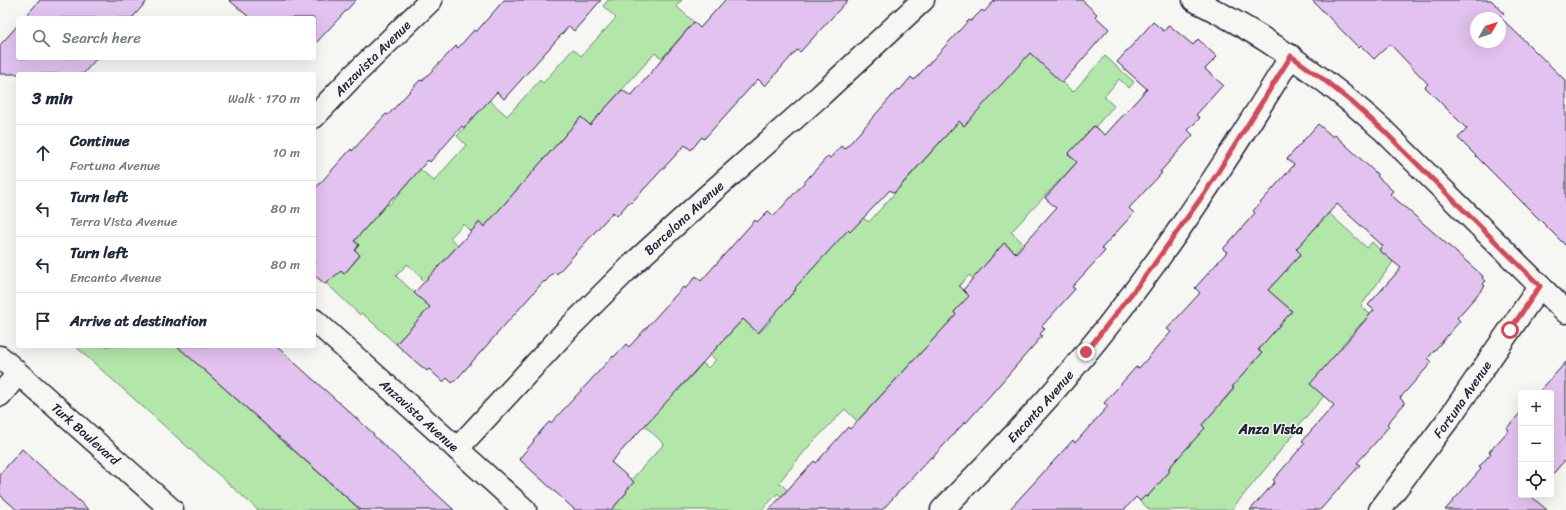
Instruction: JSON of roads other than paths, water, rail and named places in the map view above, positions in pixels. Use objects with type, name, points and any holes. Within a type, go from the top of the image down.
[{"type":"street","name":"Anzavista Avenue","points":[[316,115],[352,77],[431,0]]},
{"type":"street","name":"Barcelona Avenue","points":[[457,449],[567,330],[634,263],[821,95],[923,0]]},
{"type":"street","points":[[1194,0],[1254,32],[1291,56],[1323,79],[1365,114],[1566,312]]},
{"type":"street","name":"Encanto Avenue","points":[[942,510],[985,466],[1054,390],[1118,312],[1206,191],[1291,56]]},
{"type":"street","name":"Fortuna Avenue","points":[[1380,510],[1450,417],[1540,286]]},
{"type":"street","name":"Anzavista Avenue","points":[[316,322],[525,510]]},
{"type":"street","name":"Turk Boulevard","points":[[0,357],[172,510]]},
{"type":"street","points":[[0,395],[18,374]]},
{"type":"district","name":"Anza Vista","points":[[1271,429]]}]
